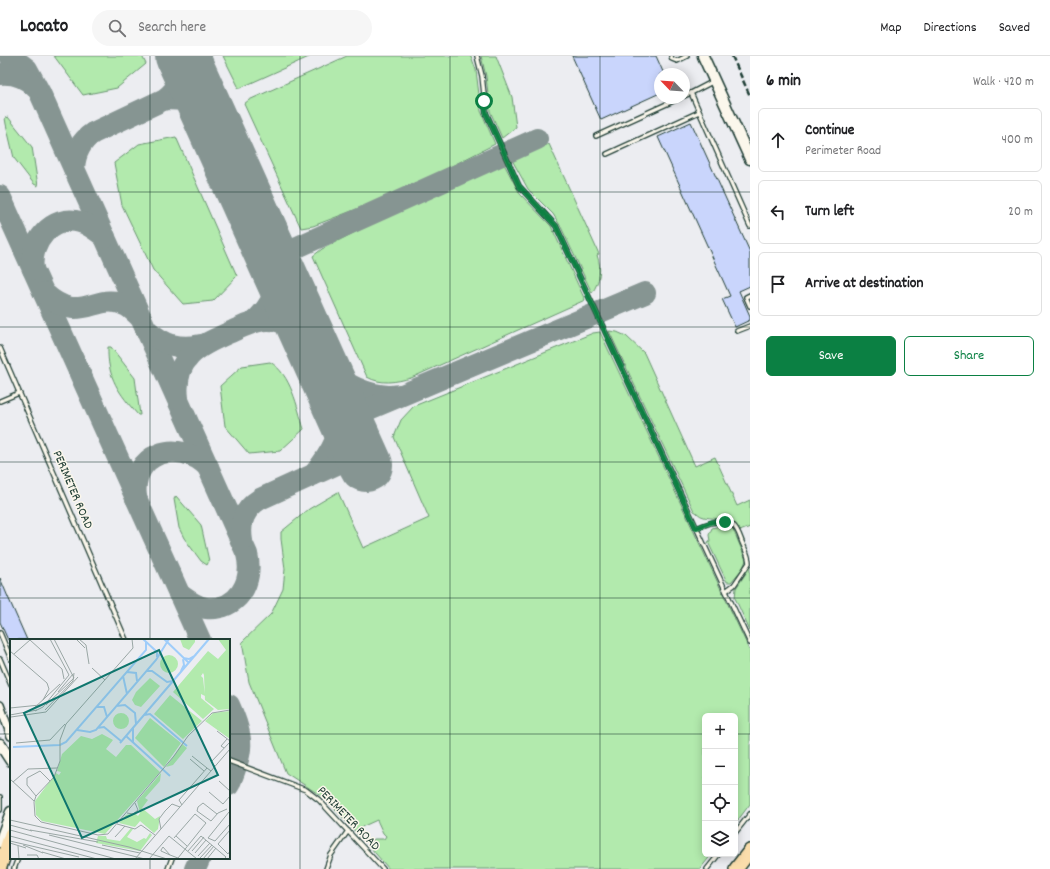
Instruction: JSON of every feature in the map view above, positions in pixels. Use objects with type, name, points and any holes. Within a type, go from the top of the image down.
[{"type":"highway","points":[[0,867],[10,837]]},
{"type":"highway","points":[[736,869],[750,851]]},
{"type":"main road","points":[[703,56],[750,159]]},
{"type":"main road","points":[[0,744],[10,759]]},
{"type":"main road","points":[[0,842],[10,815]]},
{"type":"street","points":[[0,706],[10,733]]},
{"type":"lane","points":[[477,56],[482,76],[486,113],[519,186],[556,226],[750,643]]},
{"type":"lane","points":[[671,56],[672,59],[677,61],[686,56]]},
{"type":"lane","points":[[714,80],[691,93],[750,226]]},
{"type":"lane","points":[[596,136],[667,104]]},
{"type":"lane","points":[[607,154],[699,112]]},
{"type":"lane","points":[[750,295],[746,297],[750,306]]},
{"type":"lane","points":[[737,331],[750,326]]},
{"type":"lane","name":"PERIMETER ROAD","points":[[0,348],[126,639]]},
{"type":"lane","points":[[0,401],[20,393]]},
{"type":"lane","points":[[696,528],[712,522],[725,522],[734,526],[737,530],[747,554],[748,563],[734,585],[726,591]]},
{"type":"lane","points":[[0,633],[10,657]]},
{"type":"lane","points":[[0,659],[10,682]]},
{"type":"lane","name":"PERIMETER ROAD","points":[[230,761],[306,790],[319,800],[383,869]]},
{"type":"lane","points":[[0,797],[0,810]]},
{"type":"lane","points":[[738,829],[750,814]]},
{"type":"lane","points":[[326,869],[331,855],[348,831]]},
{"type":"lane","points":[[707,869],[717,857]]},
{"type":"lane","points":[[14,869],[18,859]]},
{"type":"lane","points":[[168,869],[172,859]]},
{"type":"green space","points":[[54,56],[142,56],[146,64],[117,88],[83,95]]},
{"type":"green space","points":[[223,56],[311,56],[237,88],[238,86]]},
{"type":"green space","points":[[347,56],[471,56],[476,70],[481,111],[495,144],[436,174],[375,202],[313,226],[301,228],[244,104],[249,100]]},
{"type":"green space","points":[[481,56],[496,56],[512,97],[516,127],[502,138],[490,111],[486,76]]},
{"type":"green space","points":[[8,117],[32,147],[38,186],[34,184],[14,158],[5,118]]},
{"type":"green space","points":[[176,137],[237,276],[213,301],[183,304],[153,270],[122,205],[114,163],[139,144]]},
{"type":"green space","points":[[549,144],[599,254],[597,255],[600,270],[597,284],[592,293],[561,227],[553,214],[528,189],[512,160]]},
{"type":"green space","points":[[504,164],[520,194],[551,226],[585,300],[411,378],[394,382],[383,382],[372,380],[367,377],[313,256],[322,249],[377,221]]},
{"type":"green space","points":[[609,331],[617,332],[626,336],[644,353],[695,466],[715,457],[737,506],[750,500],[750,527],[740,531],[737,526],[729,521],[704,517],[694,511]]},
{"type":"green space","points":[[600,332],[750,651],[750,804],[738,820],[738,713],[702,713],[702,857],[710,857],[700,869],[389,869],[369,846],[374,839],[384,839],[386,836],[377,820],[357,829],[361,838],[326,799],[286,773],[249,682],[242,642],[271,614],[283,589],[285,569],[281,532],[309,509],[338,492],[363,548],[429,518],[394,437],[401,420],[414,406],[593,333]]},
{"type":"green space","points":[[108,347],[111,347],[135,378],[140,415],[138,415],[131,407],[120,392],[112,376],[108,358]]},
{"type":"green space","points":[[270,362],[283,374],[288,383],[296,401],[304,429],[280,451],[249,454],[225,426],[220,386],[242,366]]},
{"type":"green space","points":[[176,496],[201,525],[209,561],[207,565],[201,561],[184,538],[179,528],[174,499]]},
{"type":"green space","points":[[723,525],[733,529],[746,560],[743,568],[731,582],[727,582],[708,542],[710,541],[709,535],[712,528]]},
{"type":"green space","points":[[750,567],[750,631],[735,598],[736,588]]},
{"type":"building","points":[[572,56],[656,56],[661,68],[654,68],[654,96],[601,120]]},
{"type":"building","points":[[691,122],[750,252],[750,286],[739,291],[750,316],[750,320],[735,327],[722,299],[730,296],[658,137]]},
{"type":"building","points":[[0,578],[27,639],[8,640],[0,622]]},
{"type":"taxiway","points":[[10,56],[27,69],[40,93],[247,554],[249,564],[246,584],[235,600],[227,605],[217,608],[206,608],[191,602],[179,594]]},
{"type":"taxiway","points":[[74,168],[79,148],[89,136],[165,99],[170,95],[182,76],[183,58]]},
{"type":"taxiway","points":[[0,74],[19,76],[35,87]]},
{"type":"taxiway","points":[[165,99],[188,100],[207,110]]},
{"type":"taxiway","points":[[260,229],[269,242],[277,248],[286,250],[293,249],[537,139]]},
{"type":"taxiway","points":[[0,196],[200,639]]},
{"type":"taxiway","points":[[33,269],[33,259],[39,241],[44,233],[52,226],[60,222],[70,221],[87,224],[105,237]]},
{"type":"taxiway","points":[[254,322],[270,303],[273,296],[277,274],[276,265]]},
{"type":"taxiway","points":[[44,293],[57,303],[69,307],[79,308],[106,302],[116,302],[127,306],[141,318]]},
{"type":"taxiway","points":[[345,419],[645,293]]},
{"type":"taxiway","points":[[178,398],[180,372],[191,354],[210,342],[245,325],[263,320],[274,320],[286,324],[296,330],[310,342]]},
{"type":"taxiway","points":[[147,330],[166,343],[172,345],[186,347],[201,345]]},
{"type":"taxiway","points":[[320,362],[336,376],[356,388],[377,395],[399,395]]},
{"type":"taxiway","points":[[315,473],[335,442],[340,425],[339,406]]},
{"type":"taxiway","points":[[136,498],[136,483],[140,470],[148,461],[158,454],[170,452],[183,453],[196,458],[208,467]]},
{"type":"taxiway","points":[[242,541],[241,528],[246,512],[260,499],[361,453]]},
{"type":"taxiway","points":[[230,707],[240,736],[239,754],[230,782]]},
{"type":"taxiway","points":[[195,869],[200,859]]},
{"type":"runway","points":[[182,56],[366,465]]},
{"type":"railway","points":[[732,56],[750,96]]},
{"type":"route","points":[[484,101],[486,113],[519,186],[527,196],[546,213],[556,226],[696,528],[712,522],[725,522]]}]
